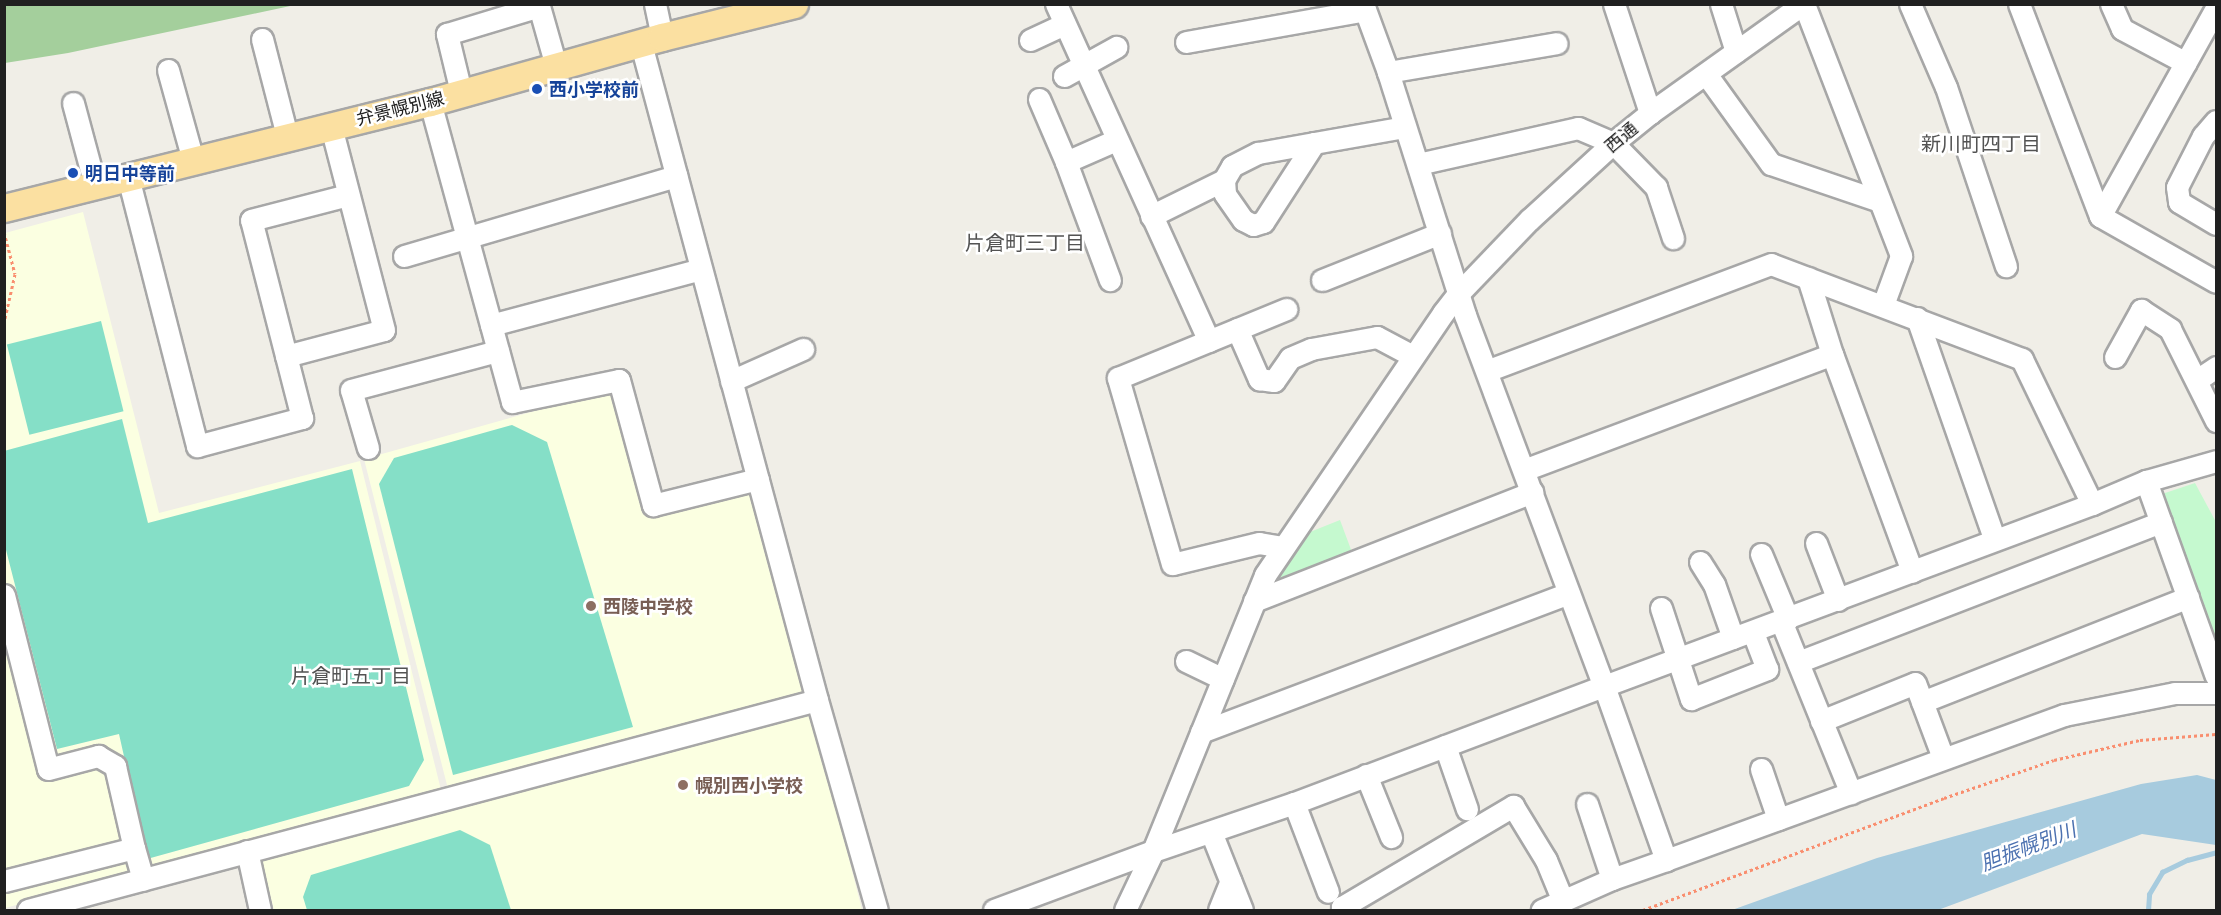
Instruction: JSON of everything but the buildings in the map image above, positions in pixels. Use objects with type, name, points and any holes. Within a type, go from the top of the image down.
[{"type":"main road","name":"弁景幌別線","points":[[4,208],[430,102],[754,9],[794,4]]},
{"type":"street","points":[[655,4],[651,40],[676,176],[817,700],[877,910]]},
{"type":"street","points":[[1056,4],[1209,341]]},
{"type":"street","points":[[1614,4],[1650,113]]},
{"type":"street","points":[[1720,4],[1736,52]]},
{"type":"street","points":[[1804,4],[1877,200],[1901,256],[1882,305]]},
{"type":"street","name":"西通","points":[[1125,910],[1153,851],[1265,576],[1412,356],[1458,294],[1529,220],[1613,144],[1650,113],[1804,4]]},
{"type":"street","points":[[1910,4],[1946,87],[2006,266]]},
{"type":"street","points":[[2019,4],[2100,216],[2217,282]]},
{"type":"street","points":[[2111,4],[2122,29],[2186,63]]},
{"type":"street","points":[[461,92],[447,34],[539,6],[556,66]]},
{"type":"street","points":[[1186,42],[1364,7],[1388,72],[1458,294],[1604,686],[1665,860]]},
{"type":"street","points":[[2100,216],[2217,8]]},
{"type":"street","points":[[1030,40],[1065,24]]},
{"type":"street","points":[[262,39],[287,136]]},
{"type":"street","points":[[1388,72],[1557,43]]},
{"type":"street","points":[[1064,76],[1116,47]]},
{"type":"street","points":[[168,70],[193,160]]},
{"type":"street","points":[[1706,74],[1771,164],[1877,200]]},
{"type":"street","points":[[1039,99],[1066,162],[1110,280]]},
{"type":"street","points":[[430,102],[512,402],[619,380],[653,505],[758,479]]},
{"type":"street","points":[[73,103],[95,185]]},
{"type":"street","points":[[2217,121],[2203,136],[2177,188],[2179,202],[2217,224]]},
{"type":"street","points":[[286,356],[384,330],[331,126]]},
{"type":"street","points":[[1314,143],[1263,222],[1253,225],[1243,220],[1225,194],[1224,180],[1232,166],[1258,153],[1314,143],[1405,127]]},
{"type":"street","points":[[1418,164],[1578,128],[1613,144],[1656,187],[1673,238]]},
{"type":"street","points":[[1066,162],[1116,140]]},
{"type":"street","points":[[404,256],[676,176]]},
{"type":"street","points":[[128,177],[197,446],[302,418],[251,220],[348,195]]},
{"type":"street","points":[[1151,216],[1224,180]]},
{"type":"street","points":[[1322,280],[1440,233]]},
{"type":"street","points":[[1487,371],[1771,264],[2022,359],[2092,504]]},
{"type":"street","points":[[491,325],[701,269]]},
{"type":"street","points":[[1808,278],[1832,354],[1912,572]]},
{"type":"street","points":[[1283,547],[1260,543],[1172,564],[1118,378],[1286,309]]},
{"type":"street","points":[[2115,357],[2141,310],[2170,329],[2217,421]]},
{"type":"street","points":[[1917,318],[1994,538]]},
{"type":"street","points":[[1237,329],[1259,379],[1274,381],[1290,358],[1311,349],[1377,337],[1412,356]]},
{"type":"street","points":[[731,381],[803,349]]},
{"type":"street","points":[[368,448],[351,390],[498,351]]},
{"type":"street","points":[[1524,470],[1832,354]]},
{"type":"street","points":[[2197,380],[2217,367]]},
{"type":"street","points":[[994,910],[1153,851],[1294,803],[1785,620],[1994,538],[2092,504],[2146,482],[2217,461]]},
{"type":"street","points":[[2146,482],[2217,676]]},
{"type":"street","points":[[1254,601],[1532,492]]},
{"type":"street","points":[[1797,662],[2161,522]]},
{"type":"street","points":[[1816,543],[1838,600]]},
{"type":"street","points":[[1761,554],[1785,620],[1797,662],[1851,793]]},
{"type":"street","points":[[1661,608],[1691,699],[1767,669],[1743,635],[1700,562]]},
{"type":"street","points":[[1201,732],[1569,593]]},
{"type":"street","points":[[4,595],[48,769],[98,756],[115,766],[143,879]]},
{"type":"street","points":[[1922,702],[2188,597]]},
{"type":"street","points":[[1186,661],[1222,679]]},
{"type":"street","points":[[1821,721],[1915,683],[1943,758]]},
{"type":"street","points":[[1542,910],[1612,879],[2064,715],[2175,693],[2217,693]]},
{"type":"street","points":[[28,910],[74,904],[143,879],[817,700]]},
{"type":"street","points":[[1445,746],[1467,809]]},
{"type":"street","points":[[1761,769],[1778,819]]},
{"type":"street","points":[[1366,776],[1391,837]]},
{"type":"street","points":[[1294,803],[1328,892]]},
{"type":"street","points":[[1587,804],[1612,879]]},
{"type":"street","points":[[1344,910],[1342,907],[1513,806],[1546,860],[1563,901]]},
{"type":"street","points":[[1211,832],[1242,910]]},
{"type":"street","points":[[4,881],[134,848]]},
{"type":"street","points":[[247,851],[260,910]]},
{"type":"street","points":[[1219,910],[1231,881]]},
{"type":"path","points":[[4,232],[15,274],[4,323]]},
{"type":"path","points":[[1643,910],[1944,798],[2054,760],[2140,740],[2217,734]]},
{"type":"shaded area","points":[[83,212],[159,513],[360,461],[441,790],[5,908],[5,233]]},
{"type":"shaded area","name":"西陵中学校","points":[[613,389],[651,517],[751,487],[804,696],[448,789],[364,459]]},
{"type":"shaded area","name":"幌別西小学校","points":[[812,712],[862,910],[274,910],[260,857]]},
{"type":"green space","points":[[5,4],[295,5],[68,53],[5,63]]},
{"type":"green space","points":[[101,321],[123,411],[29,435],[7,344]]},
{"type":"green space","points":[[122,419],[148,523],[352,469],[424,760],[409,786],[147,859],[119,734],[57,749],[5,546],[4,451]]},
{"type":"green space","points":[[512,425],[547,442],[633,727],[453,775],[379,484],[394,458]]},
{"type":"green space","points":[[2195,483],[2216,522],[2216,656],[2159,495]]},
{"type":"green space","points":[[1340,520],[1353,555],[1281,581],[1277,575],[1300,536]]},
{"type":"green space","points":[[460,830],[490,845],[511,910],[307,910],[303,897],[311,875]]},
{"type":"water","name":"胆振幌別川","points":[[2197,775],[2216,780],[2216,845],[2142,834],[1938,910],[1732,910],[1877,858],[2141,784]]},
{"type":"waterway","points":[[2148,910],[2149,894],[2162,872],[2187,860],[2216,852]]},
{"type":"place","name":"西小学校前","points":[[537,89]]},
{"type":"place","name":"明日中等前","points":[[73,173]]},
{"type":"place","name":"西陵中学校","points":[[591,606]]},
{"type":"place","name":"幌別西小学校","points":[[683,785]]},
{"type":"district","name":"新川町四丁目","points":[[1981,143]]},
{"type":"district","name":"片倉町三丁目","points":[[1025,242]]},
{"type":"district","name":"片倉町五丁目","points":[[351,675]]}]
